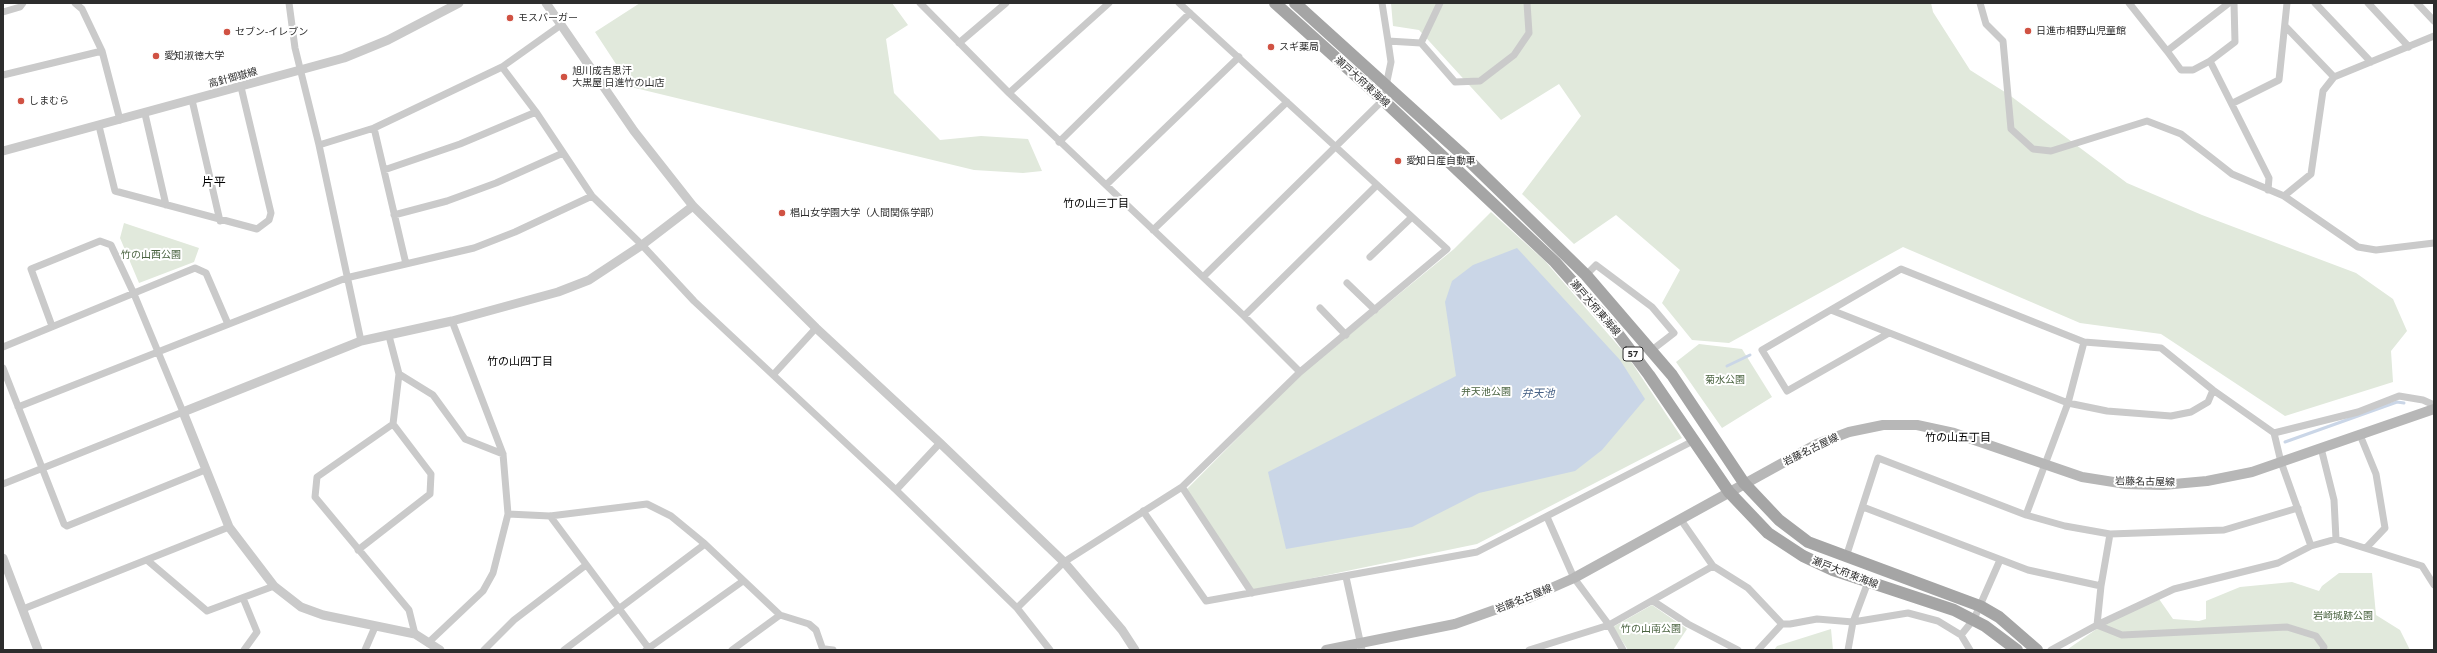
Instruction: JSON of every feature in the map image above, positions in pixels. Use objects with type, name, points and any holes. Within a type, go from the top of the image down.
[{"type":"main road","name":"瀬戸大府東海線","points":[[1275,3],[1383,100],[1555,262],[1612,326],[1729,492],[1768,533],[1803,556],[1868,582],[1954,610],[1974,619],[2017,650]]},
{"type":"main road","name":"瀬戸大府東海線","points":[[1295,3],[1470,162],[1586,275],[1652,350],[1672,376],[1744,483],[1779,520],[1808,542],[1980,606],[1999,617],[2037,650]]},
{"type":"main road","name":"岩藤名古屋線","points":[[1326,650],[1361,647],[1455,624],[1481,616],[1574,578],[1681,520],[1744,483],[1818,444],[1849,432],[1883,425],[1917,425],[1954,433],[2045,466],[2082,477],[2126,484],[2163,485],[2208,481],[2252,472],[2434,409]]},
{"type":"street","points":[[3,12],[20,7],[23,3]]},
{"type":"street","points":[[75,3],[82,9],[102,51],[120,120]]},
{"type":"street","name":"高針御嶽線","points":[[3,151],[301,71],[366,50],[459,3]]},
{"type":"street","points":[[546,3],[634,131],[693,206],[816,328],[940,443],[1064,562],[1122,630],[1136,650]]},
{"type":"street","points":[[920,3],[1059,142],[1244,316],[1300,372]]},
{"type":"street","points":[[959,42],[1006,3]]},
{"type":"street","points":[[1010,93],[1109,3]]},
{"type":"street","points":[[1017,608],[1064,562],[1182,487],[1300,372],[1447,250],[1179,3]]},
{"type":"street","points":[[1203,278],[1383,100],[1391,62],[1382,3]]},
{"type":"street","points":[[1421,43],[1440,3]]},
{"type":"street","points":[[1388,41],[1421,43],[1455,82],[1480,80],[1514,55],[1529,33],[1527,3]]},
{"type":"street","points":[[1980,3],[1986,24],[2003,41],[2011,129],[2033,148],[2050,151],[2147,121],[2181,134],[2232,174],[2284,196],[2358,247],[2376,250],[2434,243]]},
{"type":"street","points":[[2167,51],[2229,3]]},
{"type":"street","points":[[2132,4],[2181,70],[2193,70],[2210,61],[2235,42],[2234,3]]},
{"type":"street","points":[[2233,103],[2279,80],[2287,3]]},
{"type":"street","points":[[2315,3],[2371,62]]},
{"type":"street","points":[[2368,3],[2409,47]]},
{"type":"street","points":[[2417,3],[2434,21]]},
{"type":"street","points":[[291,4],[295,48],[319,145],[346,278],[361,341]]},
{"type":"street","points":[[1059,142],[1190,13]]},
{"type":"street","points":[[319,145],[374,128],[502,66],[561,25]]},
{"type":"street","points":[[2285,26],[2334,78]]},
{"type":"street","points":[[2284,196],[2310,174],[2323,91],[2334,78],[2434,36]]},
{"type":"street","points":[[3,75],[102,51]]},
{"type":"street","points":[[1106,185],[1239,57]]},
{"type":"street","points":[[2210,61],[2233,103],[2269,178],[2268,190]]},
{"type":"street","points":[[502,66],[536,112],[592,196],[642,245],[694,301],[896,490],[1017,608],[1050,650]]},
{"type":"street","points":[[99,126],[115,191],[166,204],[220,221],[257,229],[269,220],[270,213],[241,87]]},
{"type":"street","points":[[192,100],[220,221]]},
{"type":"street","points":[[1153,230],[1287,102]]},
{"type":"street","points":[[384,170],[460,144],[536,112]]},
{"type":"street","points":[[145,114],[166,204]]},
{"type":"street","points":[[374,128],[406,264]]},
{"type":"street","points":[[394,215],[447,201],[496,184],[563,153]]},
{"type":"street","points":[[1244,316],[1377,185]]},
{"type":"street","points":[[18,407],[346,278],[474,248],[515,232],[592,196]]},
{"type":"street","points":[[3,484],[361,341],[390,336],[452,321],[558,292],[589,280],[642,245],[693,206]]},
{"type":"street","points":[[1370,257],[1412,218]]},
{"type":"street","points":[[52,326],[30,269],[100,241],[111,245],[134,294],[229,527],[274,586],[301,608],[322,615],[415,634],[440,650]]},
{"type":"street","points":[[1586,275],[1596,265],[1652,308],[1674,333],[1652,350]]},
{"type":"street","points":[[3,347],[195,268],[206,273],[228,324]]},
{"type":"street","points":[[1889,334],[1787,391],[1762,350],[1901,269],[2084,342],[2161,348],[2213,390],[2274,433],[2281,462],[2311,546]]},
{"type":"street","points":[[1347,283],[1375,310]]},
{"type":"street","points":[[1320,308],[1346,335]]},
{"type":"street","points":[[1831,310],[2068,403],[2107,411],[2172,416],[2191,412],[2208,402],[2213,390]]},
{"type":"street","points":[[428,643],[483,591],[493,573],[508,514],[503,454],[452,321]]},
{"type":"street","points":[[773,376],[816,328]]},
{"type":"street","points":[[358,550],[430,494],[432,474],[393,424],[399,374],[390,336]]},
{"type":"street","points":[[2026,515],[2068,403],[2084,342]]},
{"type":"street","points":[[3,368],[42,469],[67,526],[205,470]]},
{"type":"street","points":[[399,374],[433,395],[465,439],[503,454]]},
{"type":"street","points":[[2274,433],[2358,412],[2399,396],[2423,400],[2434,404]]},
{"type":"street","points":[[393,424],[317,477],[315,497],[409,610],[415,634]]},
{"type":"street","points":[[2360,435],[2376,474],[2386,528],[2366,548]]},
{"type":"street","points":[[1143,511],[1206,601],[1346,577],[1477,552],[1693,441]]},
{"type":"street","points":[[896,490],[940,443]]},
{"type":"street","points":[[2321,448],[2334,500],[2336,539]]},
{"type":"street","points":[[1846,557],[1878,458],[2026,515],[2065,526],[2110,534],[2224,530],[2298,508]]},
{"type":"street","points":[[1182,487],[1252,593]]},
{"type":"street","points":[[508,514],[550,516],[647,504],[671,516],[704,544],[780,615],[809,624],[816,630],[824,650],[833,650]]},
{"type":"street","points":[[1863,508],[2028,570],[2101,586]]},
{"type":"street","points":[[550,516],[648,650],[743,581]]},
{"type":"street","points":[[1547,517],[1574,578],[1609,625],[1620,649]]},
{"type":"street","points":[[1681,520],[1713,566],[1748,588],[1782,624]]},
{"type":"street","points":[[23,609],[229,527]]},
{"type":"street","points":[[2097,625],[2101,586],[2110,534]]},
{"type":"street","points":[[2051,650],[2097,625],[2174,589],[2278,563],[2311,546],[2336,539],[2422,566],[2434,585]]},
{"type":"street","points":[[564,650],[620,610],[704,544]]},
{"type":"street","points":[[3,558],[38,650]]},
{"type":"street","points":[[147,560],[207,611],[274,586]]},
{"type":"street","points":[[1961,635],[1974,619],[2000,560]]},
{"type":"street","points":[[484,650],[514,620],[586,565]]},
{"type":"street","points":[[1529,650],[1609,625],[1713,566]]},
{"type":"street","points":[[1346,577],[1361,647]]},
{"type":"street","points":[[1848,650],[1853,622],[1868,582]]},
{"type":"street","points":[[243,598],[257,632],[244,650]]},
{"type":"street","points":[[1652,601],[1688,624],[1738,650]]},
{"type":"street","points":[[1758,650],[1782,624],[1817,619],[1853,622],[1908,613],[1938,621],[1961,635],[1970,650]]},
{"type":"street","points":[[732,650],[780,615]]},
{"type":"street","points":[[2097,625],[2122,635],[2287,627],[2316,636],[2324,647],[2324,650]]},
{"type":"street","points":[[365,650],[375,627]]},
{"type":"green space","points":[[640,3],[892,3],[908,25],[886,39],[894,93],[940,140],[981,136],[1028,139],[1042,171],[1023,173],[974,170],[631,87],[595,32]]},
{"type":"green space","points":[[1391,3],[1931,3],[1933,12],[1970,70],[2008,94],[2127,183],[2202,215],[2356,273],[2393,299],[2407,331],[2391,351],[2393,382],[2285,416],[2161,334],[2080,323],[1903,247],[1729,343],[1692,340],[1662,303],[1680,270],[1616,215],[1574,244],[1522,194],[1581,116],[1559,84],[1501,120],[1419,30],[1393,26]]},
{"type":"green space","name":"弁天池公園","points":[[1491,212],[1545,261],[1628,357],[1682,438],[1477,544],[1250,591],[1186,490],[1299,376],[1454,249]]},
{"type":"green space","name":"竹の山西公園","points":[[124,223],[199,248],[194,262],[139,283],[120,238]]},
{"type":"green space","name":"菊水公園","points":[[1699,344],[1742,349],[1772,397],[1722,428],[1676,362]]},
{"type":"green space","name":"岩崎城跡公園","points":[[2339,573],[2372,573],[2376,615],[2400,630],[2410,650],[2068,649],[2101,626],[2159,599],[2173,619],[2199,621],[2206,619],[2206,601],[2240,587],[2292,582],[2319,591],[2322,586]]},
{"type":"green space","name":"竹の山南公園","points":[[1652,605],[1687,629],[1673,650],[1628,650],[1613,627]]},
{"type":"green space","points":[[1831,629],[1833,650],[1774,650],[1777,646]]},
{"type":"water","name":"弁天池","points":[[1517,248],[1620,360],[1645,399],[1602,450],[1575,471],[1479,493],[1412,527],[1286,549],[1268,472],[1456,376],[1445,302],[1452,281],[1473,265]]},
{"type":"waterway","points":[[1727,366],[1750,355]]},
{"type":"waterway","points":[[2285,442],[2397,402],[2404,403]]},
{"type":"place","name":"モスバーガー","points":[[510,18]]},
{"type":"place","name":"日進市相野山児童館","points":[[2028,31]]},
{"type":"place","name":"セブン-イレブン","points":[[227,32]]},
{"type":"place","name":"スギ薬局","points":[[1271,47]]},
{"type":"place","name":"愛知淑徳大学","points":[[156,56]]},
{"type":"place","name":"旭川成吉思汗 大黒屋 日進竹の山店","points":[[564,77]]},
{"type":"place","name":"しまむら","points":[[21,101]]},
{"type":"place","name":"愛知日産自動車","points":[[1398,161]]},
{"type":"place","name":"椙山女学園大学（人間関係学部）","points":[[782,213]]},
{"type":"district","name":"片平","points":[[214,183]]},
{"type":"district","name":"竹の山三丁目","points":[[1096,204]]},
{"type":"district","name":"竹の山四丁目","points":[[520,362]]},
{"type":"district","name":"竹の山五丁目","points":[[1958,438]]}]
